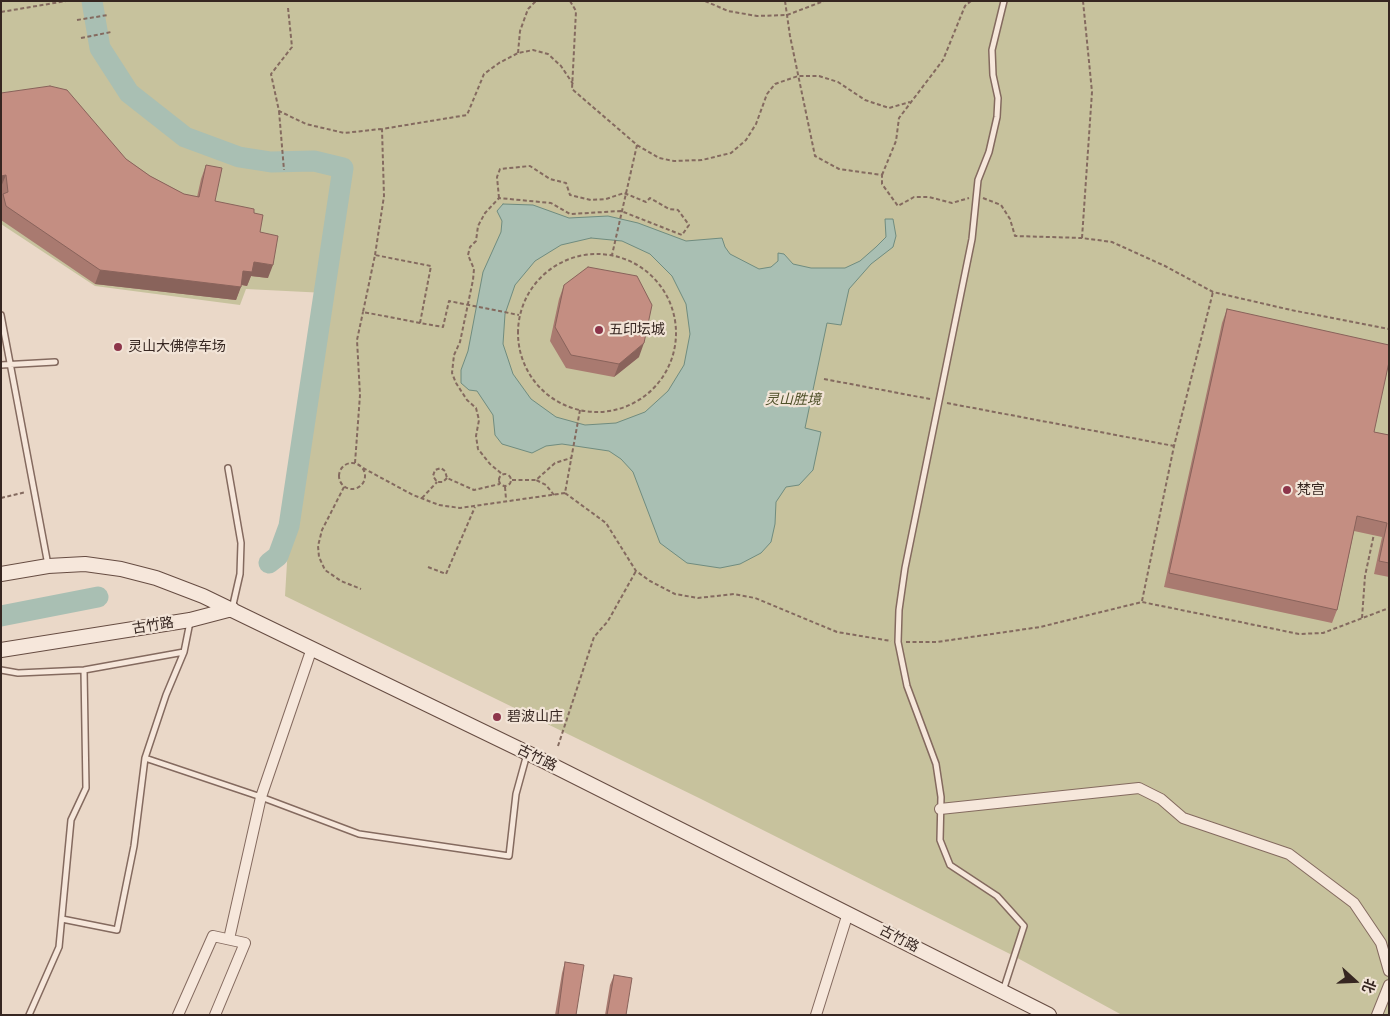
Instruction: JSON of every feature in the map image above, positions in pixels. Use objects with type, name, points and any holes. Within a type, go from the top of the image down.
[{"type":"main road","points":[[1,574],[48,566],[85,564],[121,569],[156,578],[232,609]]},
{"type":"main road","name":"古竹路","points":[[1,650],[190,620],[232,609],[528,753],[1049,1015]]},
{"type":"street","points":[[229,938],[261,797],[312,648]]},
{"type":"street","points":[[940,809],[1140,788],[1162,799],[1183,818],[1289,854],[1354,903],[1381,943],[1389,971]]},
{"type":"street","points":[[816,1015],[848,913]]},
{"type":"street","points":[[178,1015],[213,936],[245,942],[214,1015]]},
{"type":"street","points":[[1377,1015],[1389,985]]},
{"type":"lane","points":[[1003,991],[1024,926],[997,896],[950,865],[940,840],[941,797],[936,764],[907,686],[898,642],[899,610],[904,568],[972,240],[978,180],[990,152],[997,117],[998,98],[993,75],[992,50],[1004,1]]},
{"type":"lane","points":[[1,315],[48,566]]},
{"type":"lane","points":[[1,366],[54,362]]},
{"type":"lane","points":[[228,468],[241,543],[240,574],[232,609]]},
{"type":"lane","points":[[62,919],[117,930],[134,846],[145,758],[166,696],[184,652],[190,620]]},
{"type":"lane","points":[[1,670],[18,673],[84,670],[184,652]]},
{"type":"lane","points":[[29,1015],[59,947],[71,820],[86,788],[84,670]]},
{"type":"lane","points":[[145,758],[261,797],[359,834],[509,856],[516,794],[528,753]]},
{"type":"path","points":[[1,12],[66,1]]},
{"type":"path","points":[[518,53],[520,30],[528,9],[536,1]]},
{"type":"path","points":[[570,1],[576,11],[572,89],[637,145],[659,158],[674,161],[702,160],[731,153],[746,140],[756,124],[767,94],[775,84],[798,76],[819,76],[838,82],[865,100],[889,108],[910,102]]},
{"type":"path","points":[[705,1],[728,11],[757,16],[787,14],[824,1]]},
{"type":"path","points":[[785,1],[815,156],[839,169],[882,175]]},
{"type":"path","points":[[971,1],[966,6],[943,60],[899,118],[896,141],[882,175],[882,184],[898,206],[914,197],[943,199],[952,203],[966,198],[987,198],[1001,205],[1010,219],[1015,236],[1082,238],[1112,242],[1165,266],[1213,292],[1291,310],[1389,328]]},
{"type":"path","points":[[1082,238],[1092,92],[1083,1]]},
{"type":"path","points":[[284,170],[279,111],[271,74],[292,47],[288,8]]},
{"type":"path","points":[[77,20],[108,14]]},
{"type":"path","points":[[81,38],[111,32]]},
{"type":"path","points":[[279,111],[306,124],[344,133],[382,129],[466,115],[484,74],[518,53],[533,50],[548,54],[561,66],[573,84]]},
{"type":"path","points":[[355,462],[360,396],[357,340],[375,255],[384,196],[382,129]]},
{"type":"path","points":[[612,255],[624,193],[637,145]]},
{"type":"path","points":[[499,198],[551,203],[570,214],[621,211],[682,235],[689,225],[678,210],[669,209],[650,198],[646,202],[624,193],[606,199],[580,198],[570,195],[566,183],[550,179],[530,166],[511,166],[500,169],[497,177],[499,198],[485,213],[478,226],[476,241],[470,247],[468,255],[474,275],[460,342],[454,355],[452,373],[456,383],[476,408],[479,420],[476,436],[478,449],[490,464],[502,474],[509,474],[512,480]]},
{"type":"path","points":[[375,255],[431,266],[420,323]]},
{"type":"path","points":[[612,255],[630,260],[660,284],[669,301],[675,328],[672,357],[664,374],[652,389],[637,400],[620,408],[601,412],[580,410],[565,405],[549,396],[536,383],[526,368],[520,351],[518,333],[520,315],[526,299],[535,284],[547,272],[562,262],[578,256],[612,255]]},
{"type":"path","points":[[1142,602],[1174,446],[1213,292]]},
{"type":"path","points":[[363,312],[444,327],[449,301],[520,315]]},
{"type":"path","points":[[824,379],[1174,446]]},
{"type":"path","points":[[565,493],[580,410]]},
{"type":"path","points":[[536,480],[555,463],[570,458]]},
{"type":"path","points":[[363,468],[365,477],[362,485],[353,489],[344,487],[339,479],[340,470],[346,464],[355,462],[422,498],[439,505],[460,508],[565,493],[606,524],[636,571],[675,594],[698,598],[734,594],[755,598],[837,632],[898,642],[936,642],[1040,627],[1142,602],[1299,634],[1323,632],[1389,608]]},
{"type":"path","points":[[437,482],[433,476],[435,470],[441,468],[445,470],[447,478]]},
{"type":"path","points":[[500,484],[499,478],[502,474]]},
{"type":"path","points":[[422,498],[437,482],[443,482],[447,478]]},
{"type":"path","points":[[447,478],[474,490],[500,484],[505,487]]},
{"type":"path","points":[[512,480],[536,480],[546,485],[554,495]]},
{"type":"path","points":[[505,487],[509,486],[512,480]]},
{"type":"path","points":[[344,487],[322,530],[318,546],[319,557],[325,570],[341,581],[361,589]]},
{"type":"path","points":[[505,487],[506,500]]},
{"type":"path","points":[[1,498],[34,490]]},
{"type":"path","points":[[428,568],[446,574],[459,543],[470,524],[475,506]]},
{"type":"path","points":[[1362,618],[1365,576],[1375,531]]},
{"type":"path","points":[[558,746],[594,637],[612,615],[636,571]]},
{"type":"green space","name":"灵山胜境","points":[[1,1],[1389,1],[1389,1015],[1122,1015],[1012,955],[701,799],[285,596],[288,546],[326,293],[246,289],[240,305],[95,286],[1,224]]},
{"type":"shaded area","points":[[503,204],[533,205],[569,218],[608,216],[638,223],[686,241],[722,238],[730,254],[759,269],[771,267],[778,261],[778,253],[784,254],[793,264],[811,268],[845,268],[860,261],[886,237],[885,219],[893,219],[896,236],[893,247],[871,264],[849,289],[841,325],[827,323],[805,428],[821,432],[813,470],[799,485],[786,487],[776,502],[775,524],[771,542],[761,553],[740,564],[720,568],[687,563],[660,543],[633,472],[621,459],[609,451],[562,444],[546,446],[532,453],[502,444],[495,435],[493,415],[477,391],[469,390],[461,383],[461,370],[468,351],[483,272],[501,232],[502,221],[497,211]],"holes":[[[591,238],[622,241],[650,254],[672,276],[686,304],[690,334],[684,365],[668,391],[645,412],[616,423],[585,425],[556,417],[531,399],[513,374],[503,344],[505,314],[515,285],[535,261],[561,245]]]},
{"type":"building","points":[[50,86],[67,90],[126,159],[150,176],[184,194],[199,197],[206,165],[222,168],[215,201],[254,209],[254,213],[263,215],[260,232],[278,236],[273,265],[254,262],[252,272],[243,271],[241,287],[100,270],[6,206],[3,194],[8,192],[6,175],[1,176],[1,93]]},
{"type":"building","name":"五印坛城","points":[[588,267],[637,276],[652,305],[644,343],[619,364],[571,355],[555,327],[564,285]]},
{"type":"building","name":"梵宫","points":[[1227,309],[1389,345],[1389,362],[1374,432],[1389,435],[1389,563],[1379,561],[1387,523],[1357,516],[1337,610],[1169,573]]},
{"type":"building","points":[[565,962],[584,965],[576,1015],[558,1015]]},
{"type":"building","points":[[614,975],[632,978],[626,1015],[607,1015]]},
{"type":"waterway","points":[[92,1],[100,48],[129,93],[185,137],[239,157],[271,162],[314,161],[343,168],[289,526],[278,556],[269,563]]},
{"type":"waterway","points":[[1,616],[98,597]]},
{"type":"place","name":"五印坛城","points":[[599,330]]},
{"type":"place","name":"灵山大佛停车场","points":[[118,347]]},
{"type":"place","name":"梵宫","points":[[1287,490]]},
{"type":"place","name":"碧波山庄","points":[[497,717]]}]
